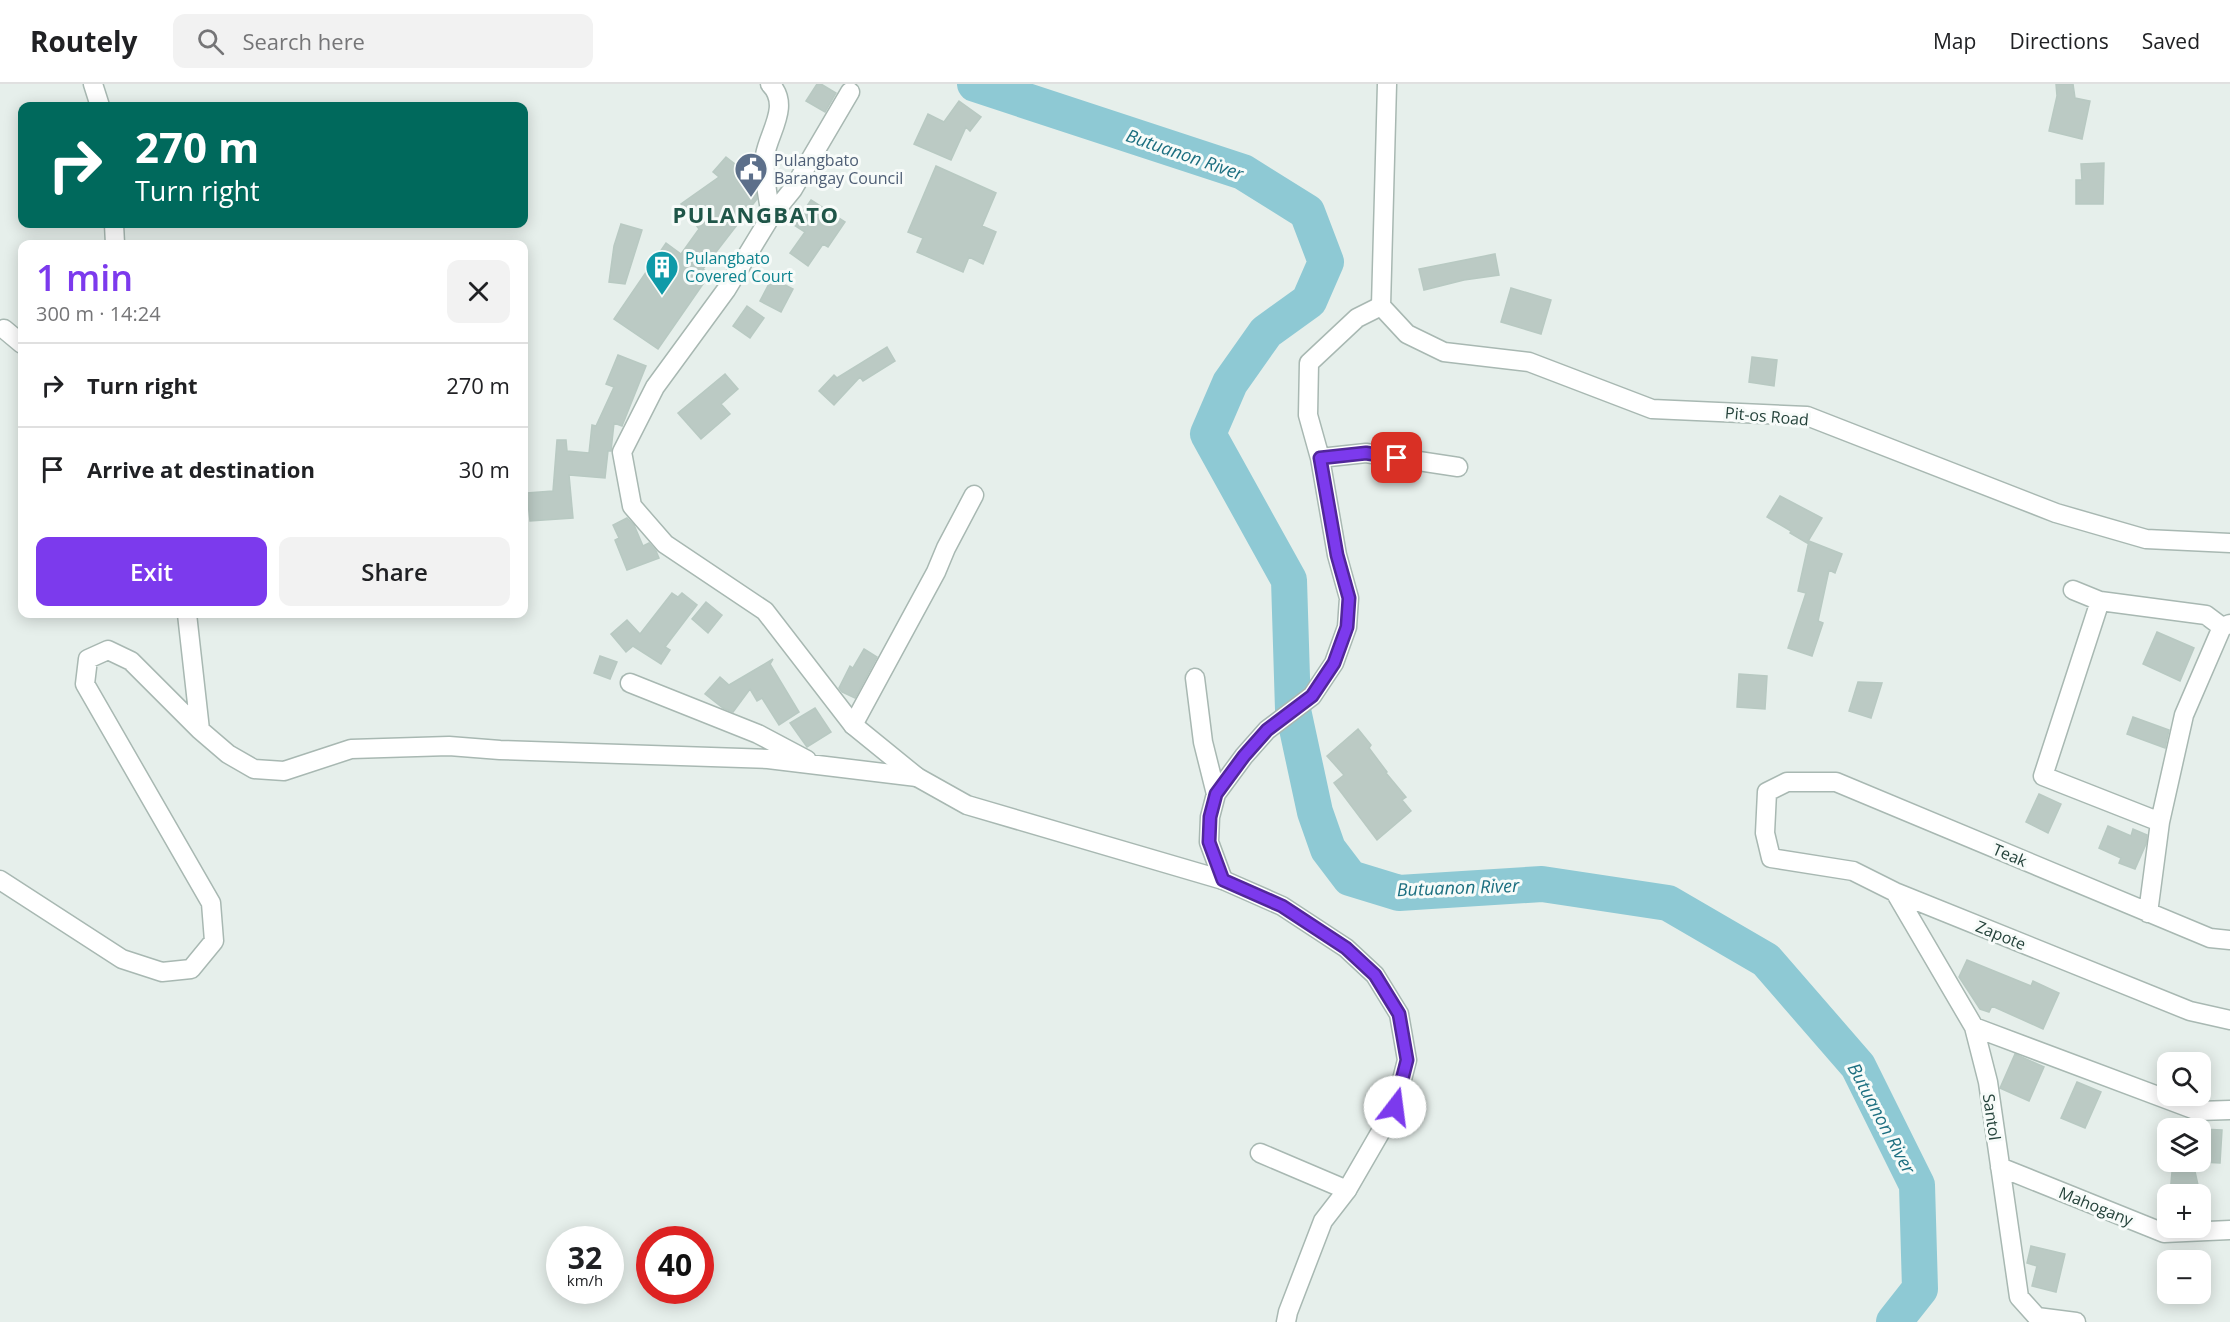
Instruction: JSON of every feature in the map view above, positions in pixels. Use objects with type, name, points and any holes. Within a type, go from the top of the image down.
[{"type":"street","points":[[93,84],[99,102]]},
{"type":"street","points":[[770,84],[774,87],[780,107],[765,155],[765,178],[771,216]]},
{"type":"street","points":[[1223,880],[1209,842],[1210,817],[1216,794],[1267,730],[1312,696],[1334,663],[1347,627],[1349,598],[1337,555],[1320,458],[1308,415],[1309,363],[1357,318],[1381,306],[1387,84]]},
{"type":"street","points":[[850,92],[793,189],[771,216],[726,290],[655,387],[622,452],[632,506],[665,544],[765,610],[852,725],[917,777],[967,805],[1223,880],[1282,906],[1346,948],[1375,975],[1399,1014],[1407,1060],[1395,1107],[1347,1190],[1323,1221],[1286,1322]]},
{"type":"street","name":"Pit-os Road","points":[[1381,306],[1407,334],[1444,352],[1529,362],[1652,409],[1807,416],[2056,513],[2146,539],[2230,543]]},
{"type":"street","points":[[4,329],[18,341]]},
{"type":"street","points":[[1320,458],[1366,453],[1458,467]]},
{"type":"street","points":[[852,725],[936,572],[974,495]]},
{"type":"street","points":[[2073,590],[2100,601],[2206,615],[2226,626],[2184,715],[2160,822],[2148,913]]},
{"type":"street","points":[[2100,601],[2043,776],[2160,822]]},
{"type":"street","points":[[187,618],[200,730]]},
{"type":"street","points":[[0,880],[122,959],[162,972],[191,969],[214,940],[211,903],[85,684],[88,659],[108,650],[131,661],[200,730],[228,754],[254,769],[284,771],[351,749],[449,746],[500,750],[768,759],[917,777]]},
{"type":"street","points":[[1195,678],[1203,742],[1216,794]]},
{"type":"street","points":[[630,683],[758,734],[816,765]]},
{"type":"street","name":"Teak","points":[[1770,858],[1765,833],[1767,792],[1787,782],[1836,782],[2210,938],[2230,940]]},
{"type":"street","name":"Zapote","points":[[1770,858],[1854,871],[1895,892],[2190,1011],[2230,1020]]},
{"type":"street","name":"Santol","points":[[1895,892],[1974,1027],[1988,1083],[2019,1297],[2037,1317],[2076,1322]]},
{"type":"street","points":[[1974,1027],[2198,1112],[2230,1110]]},
{"type":"street","points":[[1260,1153],[1347,1190]]},
{"type":"street","name":"Mahogany","points":[[2000,1167],[2164,1233],[2230,1230]]},
{"type":"building","points":[[817,84],[836,93],[825,112],[806,101]]},
{"type":"building","points":[[2056,84],[2073,84],[2075,98],[2090,101],[2082,139],[2049,131],[2057,96]]},
{"type":"building","points":[[959,101],[981,117],[970,131],[966,127],[951,160],[914,144],[928,114],[944,122]]},
{"type":"building","points":[[726,157],[740,168],[734,176],[756,192],[757,199],[703,269],[710,274],[658,349],[614,319],[666,243],[681,254],[699,229],[681,204],[719,177],[713,172]]},
{"type":"building","points":[[2104,163],[2103,204],[2076,204],[2076,180],[2082,180],[2081,164]]},
{"type":"building","points":[[936,166],[996,193],[982,226],[996,232],[983,264],[969,257],[963,272],[917,252],[923,238],[908,232]]},
{"type":"building","points":[[811,200],[845,222],[828,247],[823,244],[808,266],[790,253],[805,232],[794,225]]},
{"type":"building","points":[[621,224],[642,230],[625,284],[609,282],[614,246]]},
{"type":"building","points":[[1495,254],[1499,275],[1464,280],[1424,290],[1419,269]]},
{"type":"building","points":[[772,278],[793,289],[781,312],[760,301]]},
{"type":"building","points":[[1511,288],[1551,300],[1541,334],[1501,322]]},
{"type":"building","points":[[747,306],[764,318],[750,338],[733,326]]},
{"type":"building","points":[[887,347],[895,361],[863,381],[860,377],[834,405],[819,391],[834,375],[837,378]]},
{"type":"building","points":[[618,355],[646,366],[622,426],[614,423],[605,478],[569,475],[573,518],[530,521],[528,493],[553,491],[557,440],[566,440],[567,451],[589,453],[592,425],[596,426],[614,387],[606,384]]},
{"type":"building","points":[[1752,357],[1777,360],[1774,386],[1749,382]]},
{"type":"building","points":[[725,374],[738,389],[721,404],[730,414],[701,439],[678,413]]},
{"type":"building","points":[[1780,496],[1822,518],[1807,543],[1767,517]]},
{"type":"building","points":[[627,518],[634,525],[643,546],[649,543],[659,558],[627,570],[615,540],[619,538],[613,525]]},
{"type":"building","points":[[1809,541],[1842,554],[1835,573],[1829,570],[1818,621],[1823,623],[1812,656],[1788,648],[1806,593],[1798,591]]},
{"type":"building","points":[[672,593],[678,597],[682,593],[697,605],[665,647],[670,650],[661,664],[633,646],[626,652],[611,634],[627,620],[640,634]]},
{"type":"building","points":[[706,602],[722,615],[708,633],[692,619]]},
{"type":"building","points":[[2157,632],[2194,648],[2180,681],[2143,664]]},
{"type":"building","points":[[864,649],[877,657],[855,698],[842,692],[839,688],[850,666],[853,668]]},
{"type":"building","points":[[600,656],[617,662],[610,679],[594,673]]},
{"type":"building","points":[[773,659],[770,664],[799,712],[779,725],[762,698],[757,701],[750,689],[733,712],[723,708],[705,694],[720,677],[729,685]]},
{"type":"building","points":[[1739,674],[1767,676],[1765,709],[1737,707]]},
{"type":"building","points":[[1858,682],[1882,683],[1871,718],[1849,711]]},
{"type":"building","points":[[815,708],[831,732],[807,747],[790,723]]},
{"type":"building","points":[[2133,717],[2169,730],[2165,748],[2127,734]]},
{"type":"building","points":[[1358,729],[1371,745],[1369,748],[1386,773],[1406,797],[1402,800],[1411,811],[1377,840],[1334,783],[1344,775],[1327,756]]},
{"type":"building","points":[[2039,794],[2061,804],[2048,833],[2026,822]]},
{"type":"building","points":[[2108,826],[2131,836],[2133,829],[2147,835],[2146,844],[2135,869],[2119,863],[2121,858],[2099,848]]},
{"type":"building","points":[[1967,960],[2031,986],[2033,981],[2059,993],[2043,1029],[1992,1006],[1989,1012],[1980,1009],[1959,977]]},
{"type":"building","points":[[2015,1054],[2044,1067],[2029,1101],[2000,1088]]},
{"type":"building","points":[[2077,1082],[2101,1092],[2085,1128],[2061,1118]]},
{"type":"building","points":[[2211,1130],[2222,1130],[2220,1163],[2211,1163]]},
{"type":"building","points":[[2172,1172],[2195,1172],[2198,1184],[2171,1184]]},
{"type":"building","points":[[2031,1246],[2065,1254],[2056,1292],[2032,1286],[2037,1266],[2027,1263]]},
{"type":"waterway","name":"Butuanon River","points":[[975,84],[1243,172],[1307,212],[1326,262],[1309,301],[1266,332],[1230,383],[1208,434],[1289,580],[1293,710],[1315,812],[1328,849],[1350,878],[1399,893],[1542,884],[1668,903],[1766,960],[1858,1066],[1917,1185],[1920,1289],[1894,1322]]},
{"type":"place","name":"Pulangbato Barangay Council","points":[[751,198]]},
{"type":"place","name":"Pulangbato Covered Court","points":[[662,296]]},
{"type":"district","name":"PULANGBATO","points":[[756,214]]},
{"type":"route","points":[[1395,1107],[1407,1060],[1399,1014],[1375,975],[1346,948],[1282,906],[1223,880],[1209,842],[1210,817],[1216,794],[1267,730],[1312,696],[1334,663],[1347,627],[1349,598],[1337,555],[1320,458],[1366,453],[1397,458]]}]
